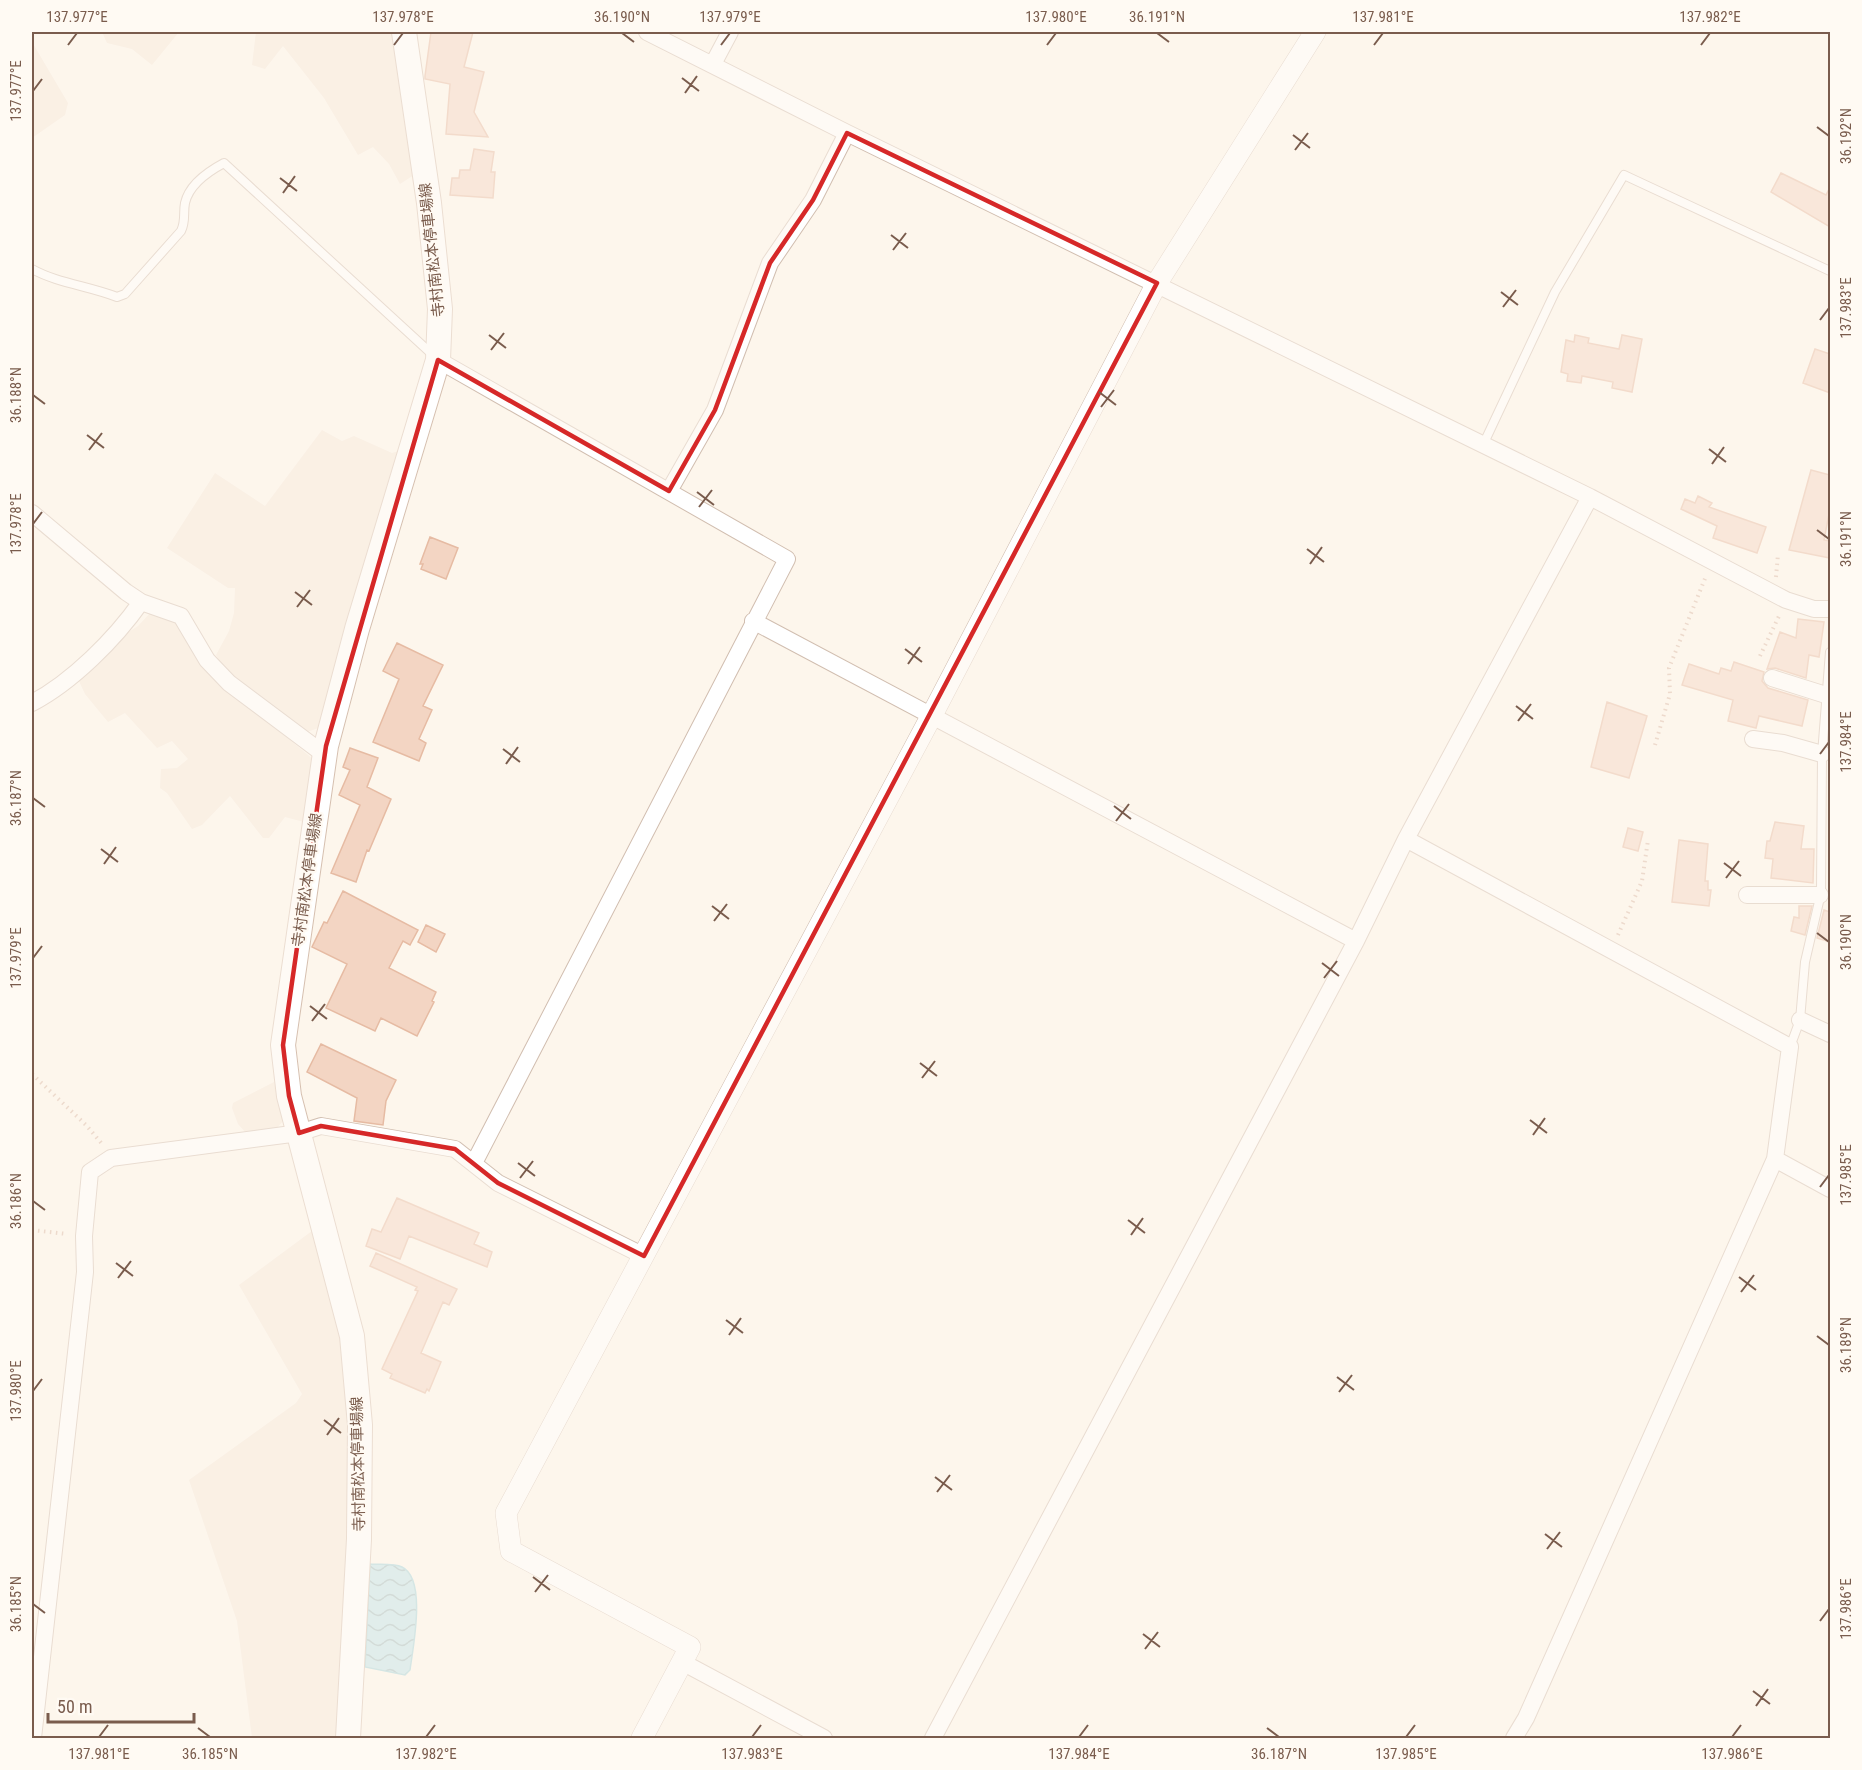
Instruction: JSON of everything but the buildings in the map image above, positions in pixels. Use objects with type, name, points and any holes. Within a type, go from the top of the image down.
[{"type":"main road","name":"寺村南松本停車場線","points":[[348,1738],[359,1539],[360,1425],[352,1336],[289,1096],[284,1045],[325,755],[357,629],[438,360],[439,297],[404,32]]},
{"type":"street","points":[[647,32],[847,133],[1590,497],[1786,600],[1814,609],[1830,609]]},
{"type":"street","points":[[713,64],[730,32]]},
{"type":"street","points":[[642,1738],[690,1647],[511,1551],[506,1513],[932,715],[1157,283],[1315,32]]},
{"type":"street","points":[[669,491],[715,410],[770,263],[813,200],[847,133]]},
{"type":"street","points":[[438,360],[787,559],[474,1163]]},
{"type":"street","points":[[933,1738],[1356,941],[1406,839],[1590,497]]},
{"type":"street","points":[[32,513],[126,592],[141,602],[181,616],[207,660],[229,683],[325,755]]},
{"type":"street","points":[[32,703],[54,691],[126,624],[141,602]]},
{"type":"street","points":[[753,621],[1356,941]]},
{"type":"street","points":[[1772,678],[1829,696]]},
{"type":"street","points":[[1753,739],[1783,743],[1822,754]]},
{"type":"street","points":[[1406,839],[1790,1047],[1775,1159],[1526,1718],[1514,1738]]},
{"type":"street","points":[[1747,894],[1820,895]]},
{"type":"street","points":[[1800,1020],[1830,1034]]},
{"type":"street","points":[[33,1738],[85,1272],[84,1236],[90,1172],[111,1158],[299,1133],[321,1126],[455,1149],[498,1183],[644,1256]]},
{"type":"street","points":[[1775,1159],[1830,1189]]},
{"type":"street","points":[[682,1662],[824,1738]]},
{"type":"lane","points":[[32,269],[47,277],[88,286],[117,297],[125,294],[181,231],[185,222],[185,204],[189,193],[209,171],[224,163],[438,360]]},
{"type":"lane","points":[[1482,446],[1555,292],[1624,175],[1830,271]]},
{"type":"lane","points":[[1790,1047],[1800,1020],[1805,962],[1820,895],[1822,754],[1829,696],[1830,652]]},
{"type":"path","points":[[1655,745],[1670,694],[1669,668],[1712,561]]},
{"type":"path","points":[[1760,656],[1786,600]]},
{"type":"path","points":[[1612,950],[1642,881],[1648,840]]},
{"type":"path","points":[[32,1074],[86,1125],[111,1158]]},
{"type":"path","points":[[32,1230],[84,1236]]},
{"type":"highlighted area","points":[[847,133],[1157,283],[644,1256],[498,1183],[455,1149],[321,1126],[299,1133],[289,1096],[283,1045],[326,746],[438,360],[669,491],[715,410],[770,263],[813,200]]},
{"type":"shaded area","points":[[102,32],[179,32],[152,65],[132,49],[107,43]]},
{"type":"shaded area","points":[[256,32],[393,32],[414,175],[400,184],[389,164],[373,147],[358,155],[324,98],[283,46],[265,69],[252,65]]},
{"type":"shaded area","points":[[32,42],[68,103],[65,115],[32,138]]},
{"type":"shaded area","points":[[322,430],[342,441],[354,436],[392,453],[402,450],[321,727],[307,732],[260,700],[225,670],[216,655],[229,631],[234,613],[235,588],[228,588],[167,548],[215,473],[265,506]]},
{"type":"shaded area","points":[[152,611],[175,622],[206,670],[314,760],[304,822],[285,817],[269,838],[263,838],[230,796],[202,825],[192,829],[167,793],[160,788],[161,769],[177,768],[188,759],[172,741],[157,748],[125,713],[108,722],[85,694],[78,679],[118,639],[138,626]]},
{"type":"shaded area","points":[[274,1082],[283,1121],[277,1128],[246,1133],[238,1124],[232,1108],[233,1103]]},
{"type":"shaded area","points":[[316,1228],[334,1290],[350,1403],[351,1477],[336,1738],[252,1738],[237,1621],[189,1480],[296,1403],[302,1394],[239,1285]]},
{"type":"water","points":[[370,1564],[402,1567],[410,1574],[414,1585],[415,1630],[410,1670],[405,1675],[365,1667]]}]
